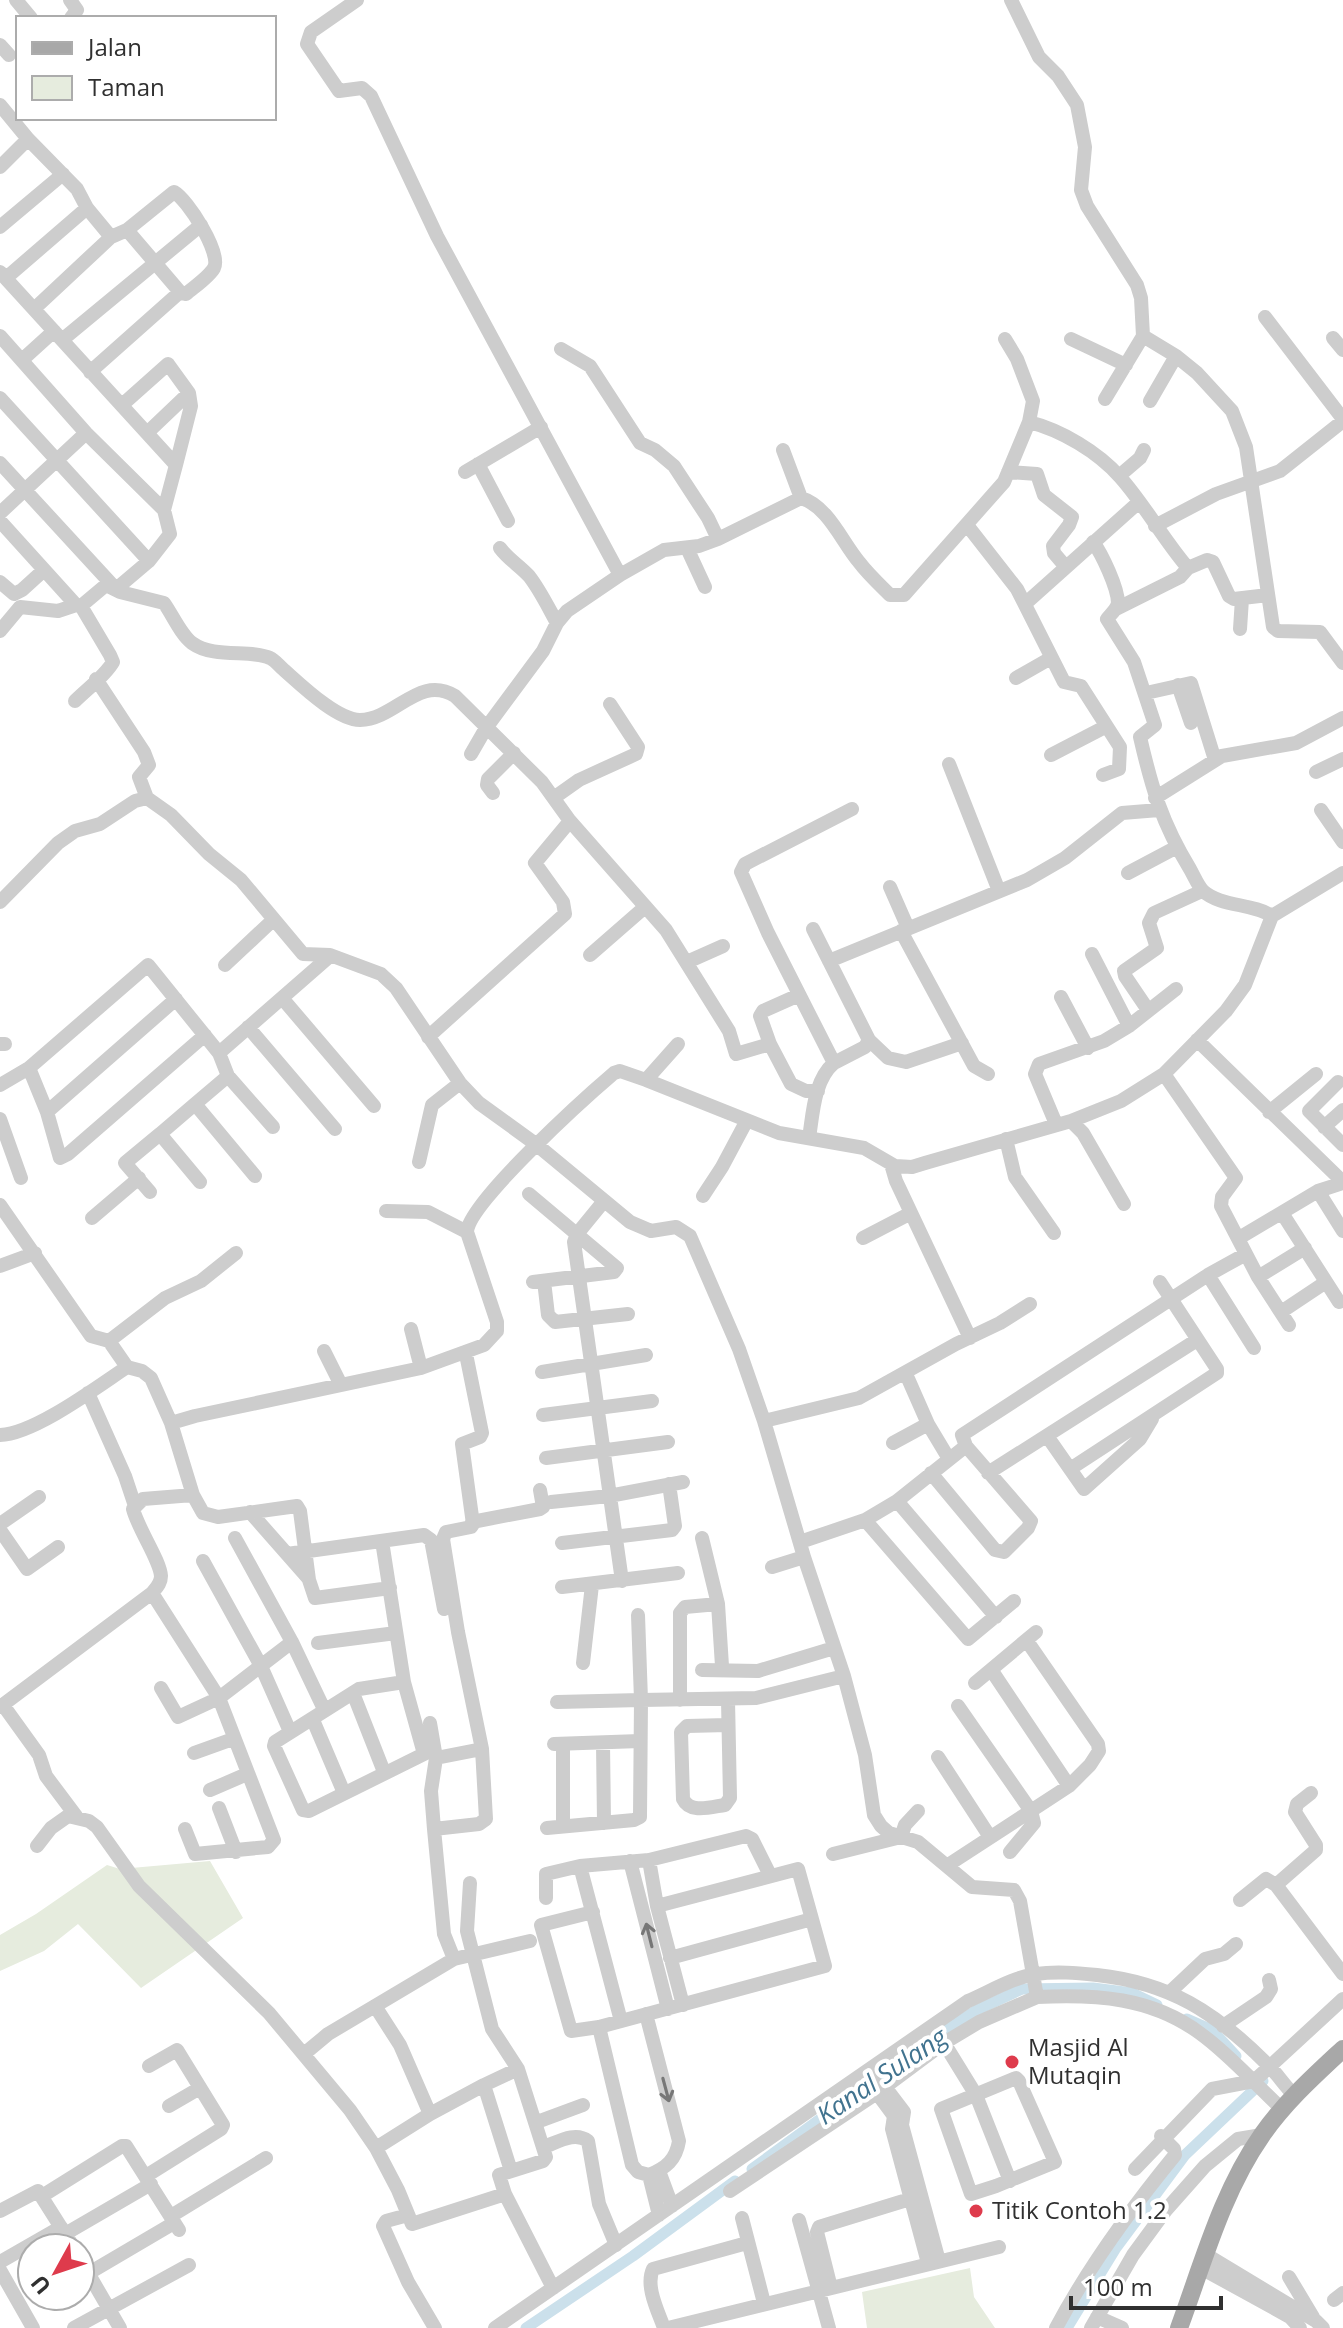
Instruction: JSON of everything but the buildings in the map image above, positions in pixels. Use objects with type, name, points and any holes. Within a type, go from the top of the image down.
[{"type":"main road","points":[[1179,2328],[1238,2176],[1262,2135],[1285,2098],[1343,2049]]},
{"type":"street","points":[[16,0],[29,16]]},
{"type":"street","points":[[357,0],[311,32],[307,44],[339,91],[362,88],[371,96],[437,236],[620,575]]},
{"type":"street","points":[[1011,0],[1039,57],[1058,76],[1077,105],[1085,147],[1081,190],[1087,206],[1137,285],[1141,298],[1140,325],[1143,336],[1197,373],[1232,411],[1246,447],[1271,624],[1275,630],[1320,632],[1343,663]]},
{"type":"street","points":[[2,111],[77,189],[87,208],[111,237]]},
{"type":"street","points":[[0,167],[28,139]]},
{"type":"street","points":[[0,227],[63,174]]},
{"type":"street","points":[[34,309],[111,237],[127,230],[174,192],[180,195],[201,225],[217,256],[214,268],[186,294],[180,292],[127,230]]},
{"type":"street","points":[[87,208],[3,275],[176,465]]},
{"type":"street","points":[[22,360],[155,263],[201,225]]},
{"type":"street","points":[[90,372],[180,292]]},
{"type":"street","points":[[1155,526],[1216,494],[1280,471],[1343,420],[1265,317]]},
{"type":"street","points":[[0,336],[86,433],[164,510],[171,532],[149,561],[117,590]]},
{"type":"street","points":[[1105,399],[1143,336]]},
{"type":"street","points":[[471,754],[567,611],[664,550],[687,548],[718,539],[801,498],[825,514],[859,562],[894,597],[904,595],[1004,482],[1029,422],[1033,401],[1017,359],[1005,339]]},
{"type":"street","points":[[1071,339],[1126,365]]},
{"type":"street","points":[[561,349],[590,366],[640,443],[655,450],[674,466],[718,539]]},
{"type":"street","points":[[1150,401],[1176,356]]},
{"type":"street","points":[[122,405],[166,364],[189,393],[191,406],[164,510]]},
{"type":"street","points":[[147,433],[189,393]]},
{"type":"street","points":[[0,398],[149,561]]},
{"type":"street","points":[[1029,422],[1052,427],[1119,476],[1188,568]]},
{"type":"street","points":[[465,472],[541,427]]},
{"type":"street","points":[[0,513],[86,433]]},
{"type":"street","points":[[783,450],[801,498]]},
{"type":"street","points":[[1119,476],[1140,458],[1144,450]]},
{"type":"street","points":[[0,463],[117,590]]},
{"type":"street","points":[[478,464],[508,521]]},
{"type":"street","points":[[1008,472],[1037,474],[1044,495],[1072,517],[1053,548],[1065,566]]},
{"type":"street","points":[[1026,603],[1139,502]]},
{"type":"street","points":[[0,521],[78,605],[100,633],[113,662],[75,701]]},
{"type":"street","points":[[967,525],[1026,603],[1064,682],[1081,686],[1120,747],[1119,769],[1103,775]]},
{"type":"street","points":[[1093,542],[1102,554],[1118,601],[1116,609]]},
{"type":"street","points":[[500,548],[510,562],[533,582],[557,623]]},
{"type":"street","points":[[687,548],[705,587]]},
{"type":"street","points":[[1120,747],[1155,725],[1134,662],[1107,619],[1116,609],[1207,560],[1213,562],[1229,596],[1242,599],[1268,595]]},
{"type":"street","points":[[0,582],[14,594],[44,570]]},
{"type":"street","points":[[0,631],[20,607],[58,611],[78,605],[106,585],[164,603],[192,643],[217,653],[270,658],[316,697],[344,716],[357,720],[380,717],[408,699],[442,688],[455,696],[555,797],[570,821],[666,930],[729,1031],[736,1054],[770,1044]]},
{"type":"street","points":[[1240,629],[1242,599]]},
{"type":"street","points":[[1016,678],[1051,658]]},
{"type":"street","points":[[96,679],[144,752],[149,765],[139,777],[147,798],[171,815],[209,854],[241,880],[303,954],[330,955],[381,974],[396,988],[460,1083],[479,1103],[641,1228],[651,1231],[676,1227],[690,1236],[739,1349],[764,1421],[844,1676],[865,1755],[874,1815],[889,1833],[918,1842],[972,1887],[1014,1890],[1020,1901],[1036,1986]]},
{"type":"street","points":[[1146,693],[1191,683],[1215,760]]},
{"type":"street","points":[[1178,685],[1191,723]]},
{"type":"street","points":[[555,797],[579,780],[636,754],[638,747],[610,704]]},
{"type":"street","points":[[829,961],[1048,869],[1122,813],[1157,804],[1222,756],[1296,743],[1343,718]]},
{"type":"street","points":[[1051,755],[1105,727]]},
{"type":"street","points":[[1140,737],[1157,804],[1202,891],[1222,901],[1262,910],[1272,916]]},
{"type":"street","points":[[493,793],[487,785],[488,779],[514,753]]},
{"type":"street","points":[[1316,772],[1343,759]]},
{"type":"street","points":[[949,764],[999,891]]},
{"type":"street","points":[[0,902],[58,843],[75,831],[100,824],[135,801],[147,798]]},
{"type":"street","points":[[834,1063],[768,933],[741,872],[745,864],[852,809]]},
{"type":"street","points":[[1321,810],[1343,842]]},
{"type":"street","points":[[428,1037],[565,914],[563,902],[535,863],[570,821]]},
{"type":"street","points":[[1128,873],[1177,847]]},
{"type":"street","points":[[171,1423],[421,1368],[484,1345],[497,1331],[497,1322],[467,1232],[468,1225],[475,1213],[537,1145],[614,1073],[620,1071],[646,1080],[779,1133],[864,1148],[891,1164],[912,1167],[1064,1122],[1121,1101],[1164,1074],[1226,1011],[1245,985],[1272,916],[1343,873]]},
{"type":"street","points":[[890,887],[905,930],[974,1066],[988,1074]]},
{"type":"street","points":[[1148,1010],[1124,971],[1157,948],[1149,923],[1154,913],[1202,891]]},
{"type":"street","points":[[590,955],[645,907]]},
{"type":"street","points":[[225,965],[273,920]]},
{"type":"street","points":[[813,929],[869,1040],[888,1058],[906,1062],[962,1043]]},
{"type":"street","points":[[687,962],[723,946]]},
{"type":"street","points":[[1092,954],[1129,1026]]},
{"type":"street","points":[[219,1053],[330,955]]},
{"type":"street","points":[[0,1085],[29,1068],[148,965],[219,1053],[228,1076],[273,1127]]},
{"type":"street","points":[[1124,1204],[1083,1133],[1064,1122],[1035,1074],[1036,1069],[1039,1064],[1104,1041],[1129,1026],[1176,989]]},
{"type":"street","points":[[799,995],[763,1011],[760,1016],[770,1044],[791,1084],[806,1091],[818,1091]]},
{"type":"street","points":[[1061,997],[1088,1048]]},
{"type":"street","points":[[282,998],[374,1106]]},
{"type":"street","points":[[47,1112],[176,999]]},
{"type":"street","points":[[248,1027],[335,1129]]},
{"type":"street","points":[[29,1068],[47,1112],[60,1158],[205,1035]]},
{"type":"street","points":[[809,1138],[818,1091],[827,1069],[865,1047],[869,1040]]},
{"type":"street","points":[[1197,1040],[1342,1179],[1239,1238]]},
{"type":"street","points":[[646,1080],[678,1044]]},
{"type":"street","points":[[1164,1074],[1236,1178],[1222,1197],[1221,1206],[1258,1277],[1289,1325]]},
{"type":"street","points":[[1269,1112],[1316,1074]]},
{"type":"street","points":[[150,1192],[125,1163],[228,1076]]},
{"type":"street","points":[[1338,1082],[1309,1111],[1343,1145]]},
{"type":"street","points":[[419,1162],[432,1105],[460,1083]]},
{"type":"street","points":[[195,1104],[255,1176]]},
{"type":"street","points":[[1324,1127],[1343,1110]]},
{"type":"street","points":[[0,1119],[21,1178]]},
{"type":"street","points":[[703,1196],[746,1122]]},
{"type":"street","points":[[160,1134],[200,1182]]},
{"type":"street","points":[[1006,1139],[1015,1177],[1054,1233]]},
{"type":"street","points":[[891,1164],[970,1338]]},
{"type":"street","points":[[92,1218],[139,1178]]},
{"type":"street","points":[[1318,1191],[1343,1231]]},
{"type":"street","points":[[529,1194],[617,1268],[614,1272],[538,1282],[552,1321],[583,1321],[628,1314]]},
{"type":"street","points":[[604,1201],[574,1242],[622,1581]]},
{"type":"street","points":[[0,1205],[91,1336],[109,1341],[127,1367],[142,1371],[151,1378],[171,1423],[198,1508],[210,1516],[297,1506],[309,1580],[315,1598],[390,1588]]},
{"type":"street","points":[[386,1211],[428,1212],[467,1232]]},
{"type":"street","points":[[863,1238],[911,1213]]},
{"type":"street","points":[[1282,1213],[1339,1302]]},
{"type":"street","points":[[1258,1277],[1305,1248]]},
{"type":"street","points":[[0,1266],[35,1253]]},
{"type":"street","points":[[109,1341],[165,1298],[201,1281],[236,1253]]},
{"type":"street","points":[[931,1473],[999,1553],[1004,1552],[1031,1521],[966,1446],[962,1439],[965,1431],[1208,1275],[1246,1254]]},
{"type":"street","points":[[1208,1275],[1254,1348]]},
{"type":"street","points":[[1070,1469],[1217,1373],[1160,1282]]},
{"type":"street","points":[[1281,1312],[1326,1282]]},
{"type":"street","points":[[764,1421],[859,1398],[1030,1304]]},
{"type":"street","points":[[411,1329],[421,1368]]},
{"type":"street","points":[[988,1473],[1197,1340]]},
{"type":"street","points":[[324,1351],[341,1385]]},
{"type":"street","points":[[434,1829],[479,1824],[486,1819],[482,1749],[443,1539],[446,1532],[471,1527],[472,1522],[462,1444],[482,1433],[466,1354]]},
{"type":"street","points":[[542,1372],[646,1355]]},
{"type":"street","points":[[0,1435],[16,1435],[127,1367]]},
{"type":"street","points":[[906,1374],[928,1424],[949,1459]]},
{"type":"street","points":[[88,1393],[135,1506]]},
{"type":"street","points":[[543,1415],[652,1401]]},
{"type":"street","points":[[1047,1436],[1081,1487],[1087,1488],[1140,1439],[1155,1414]]},
{"type":"street","points":[[893,1443],[928,1424]]},
{"type":"street","points":[[546,1458],[668,1442]]},
{"type":"street","points":[[772,1567],[897,1501],[966,1446]]},
{"type":"street","points":[[551,1502],[609,1496],[676,1483],[675,1526],[672,1530],[562,1543]]},
{"type":"street","points":[[472,1522],[540,1509],[543,1507],[540,1490]]},
{"type":"street","points":[[193,1495],[143,1499],[135,1506],[133,1511],[138,1527],[161,1574],[160,1583],[152,1593],[2,1706],[39,1755],[46,1776],[76,1816],[97,1827],[139,1886],[269,2013],[350,2110],[376,2148],[413,2224],[505,2194]]},
{"type":"street","points":[[0,1524],[39,1497]]},
{"type":"street","points":[[897,1501],[996,1617]]},
{"type":"street","points":[[250,1512],[309,1580]]},
{"type":"street","points":[[865,1520],[965,1637],[972,1637],[1014,1601]]},
{"type":"street","points":[[0,1530],[30,1574],[58,1547]]},
{"type":"street","points":[[287,1554],[424,1535],[428,1537],[444,1609]]},
{"type":"street","points":[[235,1538],[292,1642],[322,1705]]},
{"type":"street","points":[[702,1538],[718,1604],[722,1666]]},
{"type":"street","points":[[382,1541],[404,1682],[424,1751],[420,1757],[309,1811],[303,1810],[274,1746],[276,1740],[359,1689],[404,1682]]},
{"type":"street","points":[[203,1561],[261,1666],[288,1727]]},
{"type":"street","points":[[562,1587],[678,1573]]},
{"type":"street","points":[[583,1663],[592,1585]]},
{"type":"street","points":[[152,1593],[219,1698],[274,1840],[268,1847],[195,1854],[185,1829]]},
{"type":"street","points":[[680,1700],[680,1613],[685,1607],[718,1604]]},
{"type":"street","points":[[547,1828],[640,1817],[638,1615]]},
{"type":"street","points":[[318,1643],[396,1633]]},
{"type":"street","points":[[948,1865],[1069,1786],[1099,1751],[1098,1744],[1031,1637],[975,1683]]},
{"type":"street","points":[[161,1688],[178,1717],[219,1698],[292,1642]]},
{"type":"street","points":[[702,1670],[758,1671],[834,1648]]},
{"type":"street","points":[[992,1671],[1069,1786]]},
{"type":"street","points":[[557,1702],[756,1698],[844,1676]]},
{"type":"street","points":[[353,1693],[384,1772]]},
{"type":"street","points":[[728,1700],[729,1802],[691,1809],[683,1799],[681,1732],[687,1726],[728,1725]]},
{"type":"street","points":[[958,1706],[1031,1811],[1034,1823],[1010,1852]]},
{"type":"street","points":[[313,1720],[344,1793]]},
{"type":"street","points":[[430,1723],[436,1758],[431,1791],[444,1934],[454,1959]]},
{"type":"street","points":[[194,1753],[233,1739]]},
{"type":"street","points":[[563,1826],[558,1744],[640,1741]]},
{"type":"street","points":[[603,1743],[604,1823]]},
{"type":"street","points":[[436,1758],[482,1749]]},
{"type":"street","points":[[938,1757],[990,1837]]},
{"type":"street","points":[[210,1790],[247,1774]]},
{"type":"street","points":[[1276,1885],[1316,1850],[1316,1845],[1295,1812],[1297,1804],[1311,1793]]},
{"type":"street","points":[[219,1808],[236,1852]]},
{"type":"street","points":[[901,1837],[905,1825],[918,1811]]},
{"type":"street","points":[[37,1846],[63,1818],[76,1816]]},
{"type":"street","points":[[546,1898],[546,1874],[580,1866],[649,1860],[748,1836],[770,1875]]},
{"type":"street","points":[[833,1854],[901,1837]]},
{"type":"street","points":[[649,1860],[657,1906],[683,2005]]},
{"type":"street","points":[[630,1861],[668,2009]]},
{"type":"street","points":[[580,1866],[621,2021]]},
{"type":"street","points":[[593,1912],[541,1925],[567,2026],[571,2031],[599,2027],[825,1966],[798,1869],[657,1906]]},
{"type":"street","points":[[1240,1900],[1266,1879],[1276,1885],[1343,1974]]},
{"type":"street","points":[[470,1883],[467,1931],[492,2029],[518,2069],[544,2147],[545,2160],[499,2175],[505,2194],[553,2288]]},
{"type":"street","points":[[670,1958],[812,1919]]},
{"type":"street","points":[[304,2054],[328,2034],[454,1959],[472,1952],[530,1941]]},
{"type":"street","points":[[1171,1991],[1205,1959],[1224,1954],[1236,1944]]},
{"type":"street","points":[[730,2191],[875,2082],[968,2001],[1036,1986],[1075,1973],[1121,1977],[1171,1991],[1193,2002],[1223,2026],[1285,2098]]},
{"type":"street","points":[[1223,2026],[1266,1997],[1271,1989],[1269,1980]]},
{"type":"street","points":[[495,2328],[666,2210],[1036,1986],[1125,1999],[1164,2012],[1263,2075],[1285,2098]]},
{"type":"street","points":[[1135,2169],[1162,2137],[1212,2089],[1263,2075],[1343,1999]]},
{"type":"street","points":[[375,2006],[400,2045],[430,2114]]},
{"type":"street","points":[[599,2027],[632,2165],[638,2172],[654,2173],[669,2165],[677,2153],[679,2141],[646,2014]]},
{"type":"street","points":[[944,2043],[976,2095],[1010,2181]]},
{"type":"street","points":[[0,2262],[63,2230],[148,2180],[222,2128],[223,2124],[176,2050],[149,2066]]},
{"type":"street","points":[[376,2148],[430,2114],[518,2069]]},
{"type":"street","points":[[1014,2078],[1018,2079],[1055,2160],[1052,2165],[1010,2181],[973,2194],[968,2191],[941,2112],[943,2108],[1014,2078]]},
{"type":"street","points":[[875,2082],[894,2116],[934,2262]]},
{"type":"street","points":[[484,2085],[511,2171]]},
{"type":"street","points":[[169,2106],[200,2088]]},
{"type":"street","points":[[537,2122],[583,2105]]},
{"type":"street","points":[[897,2127],[910,2199],[934,2262]]},
{"type":"street","points":[[1122,2328],[1094,2323],[1133,2255],[1166,2210],[1205,2166],[1238,2139],[1262,2135]]},
{"type":"street","points":[[544,2147],[574,2136],[588,2141],[599,2204],[616,2245]]},
{"type":"street","points":[[1056,2328],[1081,2282],[1134,2205],[1175,2155],[1174,2149],[1162,2137]]},
{"type":"street","points":[[42,2196],[122,2146],[130,2148],[175,2223]]},
{"type":"street","points":[[96,2261],[175,2223],[266,2158]]},
{"type":"street","points":[[654,2173],[666,2210]]},
{"type":"street","points":[[0,2211],[35,2190],[63,2230]]},
{"type":"street","points":[[829,2328],[817,2232],[819,2227],[910,2199]]},
{"type":"street","points":[[408,2215],[386,2221],[383,2226],[408,2282],[435,2328]]},
{"type":"street","points":[[742,2218],[764,2303]]},
{"type":"street","points":[[799,2220],[825,2289]]},
{"type":"street","points":[[747,2243],[650,2272],[651,2288],[666,2328],[999,2247]]},
{"type":"street","points":[[1203,2261],[1295,2318],[1319,2324]]},
{"type":"street","points":[[74,2328],[189,2265]]},
{"type":"street","points":[[0,2270],[16,2288]]},
{"type":"street","points":[[1289,2277],[1319,2324]]},
{"type":"street","points":[[96,2288],[120,2328]]},
{"type":"green space","points":[[210,1861],[243,1918],[141,1988],[78,1924],[44,1951],[0,1971],[0,1935],[107,1865],[120,1869]]},
{"type":"green space","points":[[970,2268],[974,2297],[995,2328],[867,2328],[862,2292]]},
{"type":"waterway","name":"Kanal Sulang","points":[[752,2169],[920,2046],[977,2010],[1022,1989],[1093,1988],[1132,1993],[1157,2005]]},
{"type":"waterway","name":"Kanal Sulang","points":[[1187,2019],[1212,2030],[1236,2056]]},
{"type":"waterway","points":[[1067,2328],[1116,2248],[1185,2155],[1263,2081]]},
{"type":"waterway","name":"Kanal Sulang","points":[[526,2328],[633,2256],[735,2181]]},
{"type":"place","name":"Masjid Al Mutaqin","points":[[1012,2062]]},
{"type":"place","name":"Titik Contoh 1.2","points":[[976,2211]]}]
